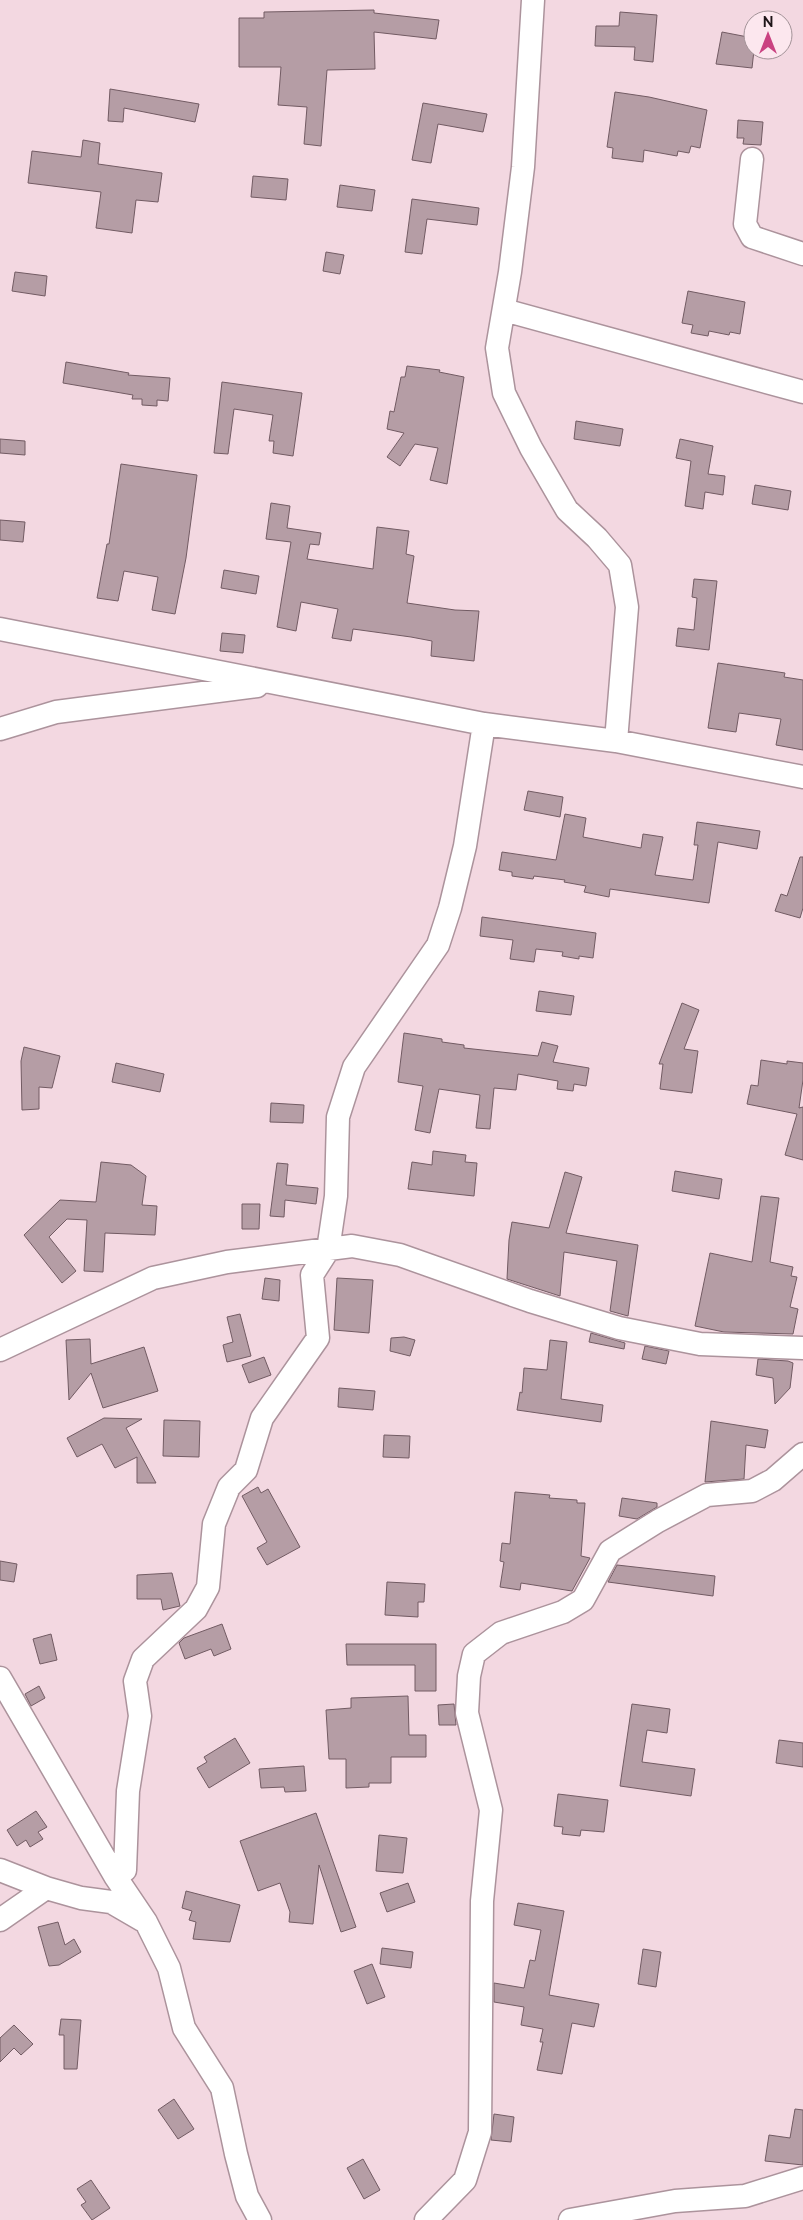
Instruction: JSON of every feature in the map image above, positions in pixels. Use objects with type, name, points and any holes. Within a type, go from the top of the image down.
[{"type":"street","points":[[533,0],[523,167],[504,310],[497,348],[504,393],[531,448],[567,510],[597,538],[620,565],[628,607],[616,741]]},
{"type":"street","points":[[752,159],[744,224],[747,230],[752,237],[803,254]]},
{"type":"street","points":[[504,310],[803,392]]},
{"type":"street","points":[[0,629],[484,724],[616,741],[803,777]]},
{"type":"street","points":[[0,729],[56,712],[278,683]]},
{"type":"street","points":[[115,1876],[125,1870],[128,1791],[140,1716],[134,1681],[143,1659],[196,1609],[208,1587],[214,1524],[229,1488],[246,1470],[262,1418],[318,1338],[312,1275],[328,1250],[336,1196],[338,1117],[354,1067],[438,945],[450,908],[465,846],[484,724]]},
{"type":"street","points":[[0,1350],[152,1278],[227,1262],[352,1246],[400,1255],[530,1301],[619,1328],[700,1344],[803,1348]]},
{"type":"street","points":[[426,2220],[465,2180],[480,2132],[482,1901],[491,1810],[467,1713],[469,1676],[474,1654],[501,1633],[563,1612],[583,1600],[610,1551],[658,1521],[707,1495],[752,1491],[773,1480],[803,1454]]},
{"type":"street","points":[[3,1690],[115,1876],[146,1922],[169,1968],[184,2028],[222,2088],[236,2154],[248,2196],[260,2220]]},
{"type":"street","points":[[0,1870],[46,1888],[81,1898],[111,1902],[146,1922]]},
{"type":"street","points":[[0,1920],[46,1888]]},
{"type":"street","points":[[570,2220],[675,2201],[745,2196],[803,2178]]},
{"type":"building","points":[[374,10],[374,13],[439,20],[436,39],[374,32],[375,69],[327,70],[321,146],[304,144],[307,107],[278,105],[281,67],[239,67],[239,18],[264,18],[264,12]]},
{"type":"building","points":[[620,12],[657,15],[653,62],[634,60],[635,47],[595,46],[596,26],[619,26]]},
{"type":"building","points":[[722,32],[743,36],[743,60],[753,60],[752,68],[716,64]]},
{"type":"building","points":[[110,89],[199,104],[195,122],[124,108],[123,122],[108,121]]},
{"type":"building","points":[[615,92],[649,97],[707,110],[700,148],[691,146],[689,153],[678,151],[677,156],[644,150],[643,162],[612,158],[613,148],[607,147]]},
{"type":"building","points":[[423,103],[487,114],[483,132],[438,124],[431,163],[412,160]]},
{"type":"building","points":[[738,120],[763,122],[761,145],[743,144],[744,138],[737,138]]},
{"type":"building","points":[[83,140],[100,143],[98,164],[162,173],[158,202],[136,200],[132,233],[96,228],[101,192],[28,183],[32,151],[81,157]]},
{"type":"building","points":[[253,176],[288,179],[286,200],[251,197]]},
{"type":"building","points":[[340,185],[375,190],[372,211],[337,207]]},
{"type":"building","points":[[412,199],[479,208],[477,225],[427,219],[422,254],[405,252]]},
{"type":"building","points":[[326,252],[344,255],[340,274],[323,271]]},
{"type":"building","points":[[15,272],[47,276],[45,296],[12,291]]},
{"type":"building","points":[[688,291],[745,302],[740,334],[730,332],[729,335],[709,331],[708,336],[691,333],[693,325],[682,323]]},
{"type":"building","points":[[66,362],[129,373],[128,375],[170,378],[168,401],[157,400],[157,406],[142,405],[142,399],[132,399],[133,395],[63,383]]},
{"type":"building","points":[[407,366],[440,370],[439,372],[464,377],[447,484],[430,480],[438,448],[415,444],[400,466],[387,457],[404,433],[387,429],[390,411],[394,412],[401,377],[405,377]]},
{"type":"building","points":[[222,382],[302,393],[293,456],[273,453],[274,441],[269,441],[273,415],[234,409],[228,454],[214,453]]},
{"type":"building","points":[[576,421],[623,429],[620,446],[574,439]]},
{"type":"building","points":[[0,439],[25,441],[25,455],[0,453]]},
{"type":"building","points":[[680,439],[713,446],[708,474],[725,476],[723,495],[705,492],[703,509],[685,506],[691,461],[676,458]]},
{"type":"building","points":[[121,464],[197,475],[186,558],[175,614],[152,610],[158,577],[124,571],[118,601],[97,598],[107,544],[109,544]]},
{"type":"building","points":[[755,485],[791,491],[788,510],[752,504]]},
{"type":"building","points":[[271,503],[290,506],[287,528],[321,533],[319,545],[310,544],[307,559],[373,569],[377,527],[409,531],[406,554],[414,556],[407,603],[455,610],[479,611],[474,661],[431,656],[432,641],[411,637],[353,629],[351,641],[332,638],[338,609],[301,602],[296,631],[277,627],[291,542],[266,539]]},
{"type":"building","points":[[0,520],[25,522],[23,542],[0,540]]},
{"type":"building","points":[[224,570],[259,576],[256,594],[221,588]]},
{"type":"building","points":[[694,579],[717,581],[709,650],[676,646],[678,628],[694,630],[697,598],[692,597]]},
{"type":"building","points":[[222,633],[245,635],[243,653],[220,651]]},
{"type":"building","points":[[718,663],[785,673],[784,677],[803,680],[803,750],[776,745],[781,719],[739,713],[736,732],[708,728]]},
{"type":"building","points":[[528,791],[563,797],[560,817],[524,810]]},
{"type":"building","points":[[565,814],[586,818],[583,837],[641,848],[643,834],[663,837],[655,875],[693,880],[698,845],[694,845],[697,822],[760,831],[757,849],[718,842],[709,903],[610,889],[609,897],[584,892],[586,886],[564,882],[565,880],[534,876],[533,879],[512,876],[512,872],[499,870],[502,852],[556,860]]},
{"type":"building","points":[[800,857],[803,857],[803,908],[800,918],[775,911],[781,894],[787,896]]},
{"type":"building","points":[[482,917],[596,933],[593,958],[579,956],[579,959],[562,956],[563,952],[536,949],[534,962],[510,959],[513,940],[480,936]]},
{"type":"building","points":[[539,991],[574,996],[571,1015],[536,1011]]},
{"type":"building","points":[[682,1003],[699,1010],[684,1049],[698,1051],[692,1093],[660,1089],[663,1064],[659,1064]]},
{"type":"building","points":[[404,1033],[442,1039],[442,1042],[464,1045],[464,1048],[538,1056],[542,1042],[558,1046],[553,1062],[589,1068],[586,1086],[574,1084],[573,1091],[557,1089],[558,1081],[518,1074],[516,1090],[494,1088],[490,1129],[476,1128],[480,1095],[439,1089],[430,1133],[415,1130],[423,1086],[398,1082]]},
{"type":"building","points":[[24,1047],[60,1056],[52,1088],[39,1087],[39,1109],[22,1110],[21,1061]]},
{"type":"building","points":[[761,1060],[787,1064],[787,1061],[803,1063],[803,1080],[799,1108],[803,1107],[803,1160],[785,1155],[797,1114],[747,1104],[751,1085],[758,1086]]},
{"type":"building","points":[[116,1063],[164,1074],[160,1092],[112,1082]]},
{"type":"building","points":[[271,1103],[304,1105],[303,1123],[270,1122]]},
{"type":"building","points":[[433,1151],[466,1155],[465,1162],[477,1163],[474,1196],[408,1189],[412,1162],[432,1165]]},
{"type":"building","points":[[101,1162],[131,1165],[146,1176],[142,1205],[157,1206],[155,1235],[105,1233],[103,1272],[84,1271],[87,1220],[67,1219],[49,1237],[76,1271],[62,1283],[24,1235],[60,1200],[96,1202]]},
{"type":"building","points":[[277,1163],[288,1164],[286,1185],[318,1188],[316,1204],[285,1200],[284,1217],[270,1216]]},
{"type":"building","points":[[675,1171],[722,1179],[719,1199],[672,1191]]},
{"type":"building","points":[[565,1172],[582,1177],[566,1233],[638,1245],[628,1316],[610,1311],[617,1261],[564,1252],[560,1296],[507,1279],[512,1222],[549,1228]]},
{"type":"building","points":[[761,1196],[779,1198],[770,1262],[793,1267],[791,1276],[797,1277],[790,1307],[798,1309],[793,1334],[724,1332],[695,1326],[710,1253],[752,1262]]},
{"type":"building","points":[[242,1204],[260,1204],[259,1229],[242,1229]]},
{"type":"building","points":[[265,1278],[280,1280],[279,1301],[262,1299]]},
{"type":"building","points":[[337,1278],[373,1280],[369,1333],[334,1330]]},
{"type":"building","points":[[240,1314],[251,1356],[227,1362],[223,1345],[233,1342],[227,1317]]},
{"type":"building","points":[[591,1333],[625,1343],[624,1349],[589,1342]]},
{"type":"building","points":[[404,1337],[415,1340],[410,1356],[390,1351],[391,1338]]},
{"type":"building","points":[[90,1339],[91,1364],[144,1347],[158,1391],[103,1408],[91,1373],[69,1400],[66,1340]]},
{"type":"building","points":[[550,1340],[567,1342],[561,1399],[603,1405],[601,1422],[517,1410],[520,1392],[522,1393],[524,1368],[547,1370]]},
{"type":"building","points":[[645,1346],[669,1351],[666,1364],[642,1359]]},
{"type":"building","points":[[264,1357],[271,1375],[249,1383],[242,1365]]},
{"type":"building","points":[[758,1359],[793,1363],[790,1388],[775,1404],[773,1378],[756,1375]]},
{"type":"building","points":[[339,1388],[375,1391],[373,1410],[338,1407]]},
{"type":"building","points":[[104,1418],[142,1419],[126,1428],[156,1483],[137,1483],[137,1457],[115,1468],[102,1444],[77,1457],[67,1438]]},
{"type":"building","points":[[164,1420],[200,1421],[199,1457],[163,1456]]},
{"type":"building","points":[[711,1421],[768,1430],[765,1448],[746,1445],[744,1479],[705,1482]]},
{"type":"building","points":[[384,1435],[410,1436],[409,1458],[383,1457]]},
{"type":"building","points":[[258,1487],[261,1493],[268,1489],[300,1547],[267,1565],[257,1548],[267,1542],[242,1496]]},
{"type":"building","points":[[515,1492],[550,1495],[549,1498],[577,1500],[577,1503],[585,1503],[581,1556],[590,1558],[572,1591],[521,1583],[520,1590],[500,1587],[504,1562],[500,1561],[502,1543],[510,1544]]},
{"type":"building","points":[[622,1498],[657,1503],[657,1507],[637,1519],[619,1516]]},
{"type":"building","points":[[0,1561],[17,1564],[14,1582],[0,1580]]},
{"type":"building","points":[[617,1565],[715,1576],[713,1596],[608,1582]]},
{"type":"building","points":[[172,1573],[180,1606],[163,1610],[161,1599],[137,1599],[137,1575]]},
{"type":"building","points":[[387,1582],[425,1584],[424,1602],[418,1602],[418,1617],[385,1615]]},
{"type":"building","points":[[222,1624],[231,1649],[214,1656],[211,1649],[185,1659],[179,1643],[184,1638]]},
{"type":"building","points":[[51,1634],[57,1660],[40,1664],[33,1639]]},
{"type":"building","points":[[346,1644],[436,1644],[436,1691],[415,1691],[415,1665],[347,1665]]},
{"type":"building","points":[[39,1686],[45,1698],[31,1706],[25,1694]]},
{"type":"building","points":[[408,1696],[409,1735],[426,1735],[426,1757],[391,1757],[391,1783],[369,1783],[369,1787],[346,1788],[346,1759],[329,1759],[326,1710],[351,1708],[351,1698]]},
{"type":"building","points":[[454,1704],[456,1725],[439,1725],[438,1705]]},
{"type":"building","points":[[632,1704],[670,1709],[667,1733],[647,1730],[642,1762],[695,1769],[691,1796],[620,1786]]},
{"type":"building","points":[[235,1738],[250,1763],[209,1788],[197,1768],[207,1762],[204,1757]]},
{"type":"building","points":[[779,1740],[803,1743],[803,1767],[776,1763]]},
{"type":"building","points":[[304,1766],[306,1791],[285,1792],[284,1787],[261,1788],[259,1769]]},
{"type":"building","points":[[558,1794],[608,1800],[604,1832],[581,1830],[580,1836],[562,1834],[563,1827],[554,1826]]},
{"type":"building","points":[[36,1811],[47,1827],[38,1832],[43,1839],[30,1847],[26,1840],[17,1846],[7,1830]]},
{"type":"building","points":[[316,1813],[356,1927],[341,1932],[319,1865],[313,1924],[289,1922],[290,1912],[280,1883],[258,1891],[240,1841]]},
{"type":"building","points":[[379,1835],[407,1838],[403,1873],[376,1871]]},
{"type":"building","points":[[408,1883],[415,1902],[387,1912],[380,1893]]},
{"type":"building","points":[[186,1891],[240,1905],[230,1942],[193,1939],[196,1922],[189,1920],[192,1911],[182,1908]]},
{"type":"building","points":[[518,1903],[564,1911],[549,1995],[599,2004],[594,2027],[572,2023],[562,2074],[537,2070],[543,2042],[540,2042],[543,2029],[521,2025],[524,2007],[494,2002],[494,1983],[524,1988],[530,1960],[535,1961],[541,1930],[514,1925]]},
{"type":"building","points":[[58,1922],[65,1945],[74,1939],[81,1952],[59,1965],[49,1966],[38,1927]]},
{"type":"building","points":[[382,1948],[413,1952],[411,1968],[380,1964]]},
{"type":"building","points":[[643,1949],[661,1952],[656,1987],[638,1984]]},
{"type":"building","points":[[372,1964],[385,1997],[367,2004],[354,1971]]},
{"type":"building","points":[[61,2019],[81,2020],[77,2069],[64,2069],[64,2035],[59,2035]]},
{"type":"building","points":[[14,2025],[33,2044],[21,2055],[14,2048],[0,2062],[0,2038]]},
{"type":"building","points":[[174,2099],[194,2129],[178,2139],[158,2110]]},
{"type":"building","points":[[795,2109],[803,2110],[803,2165],[765,2161],[769,2135],[790,2138]]},
{"type":"building","points":[[494,2114],[514,2117],[511,2142],[491,2140]]},
{"type":"building","points":[[363,2159],[380,2190],[364,2199],[347,2168]]},
{"type":"building","points":[[91,2180],[110,2208],[92,2220],[81,2205],[86,2202],[77,2189]]}]
